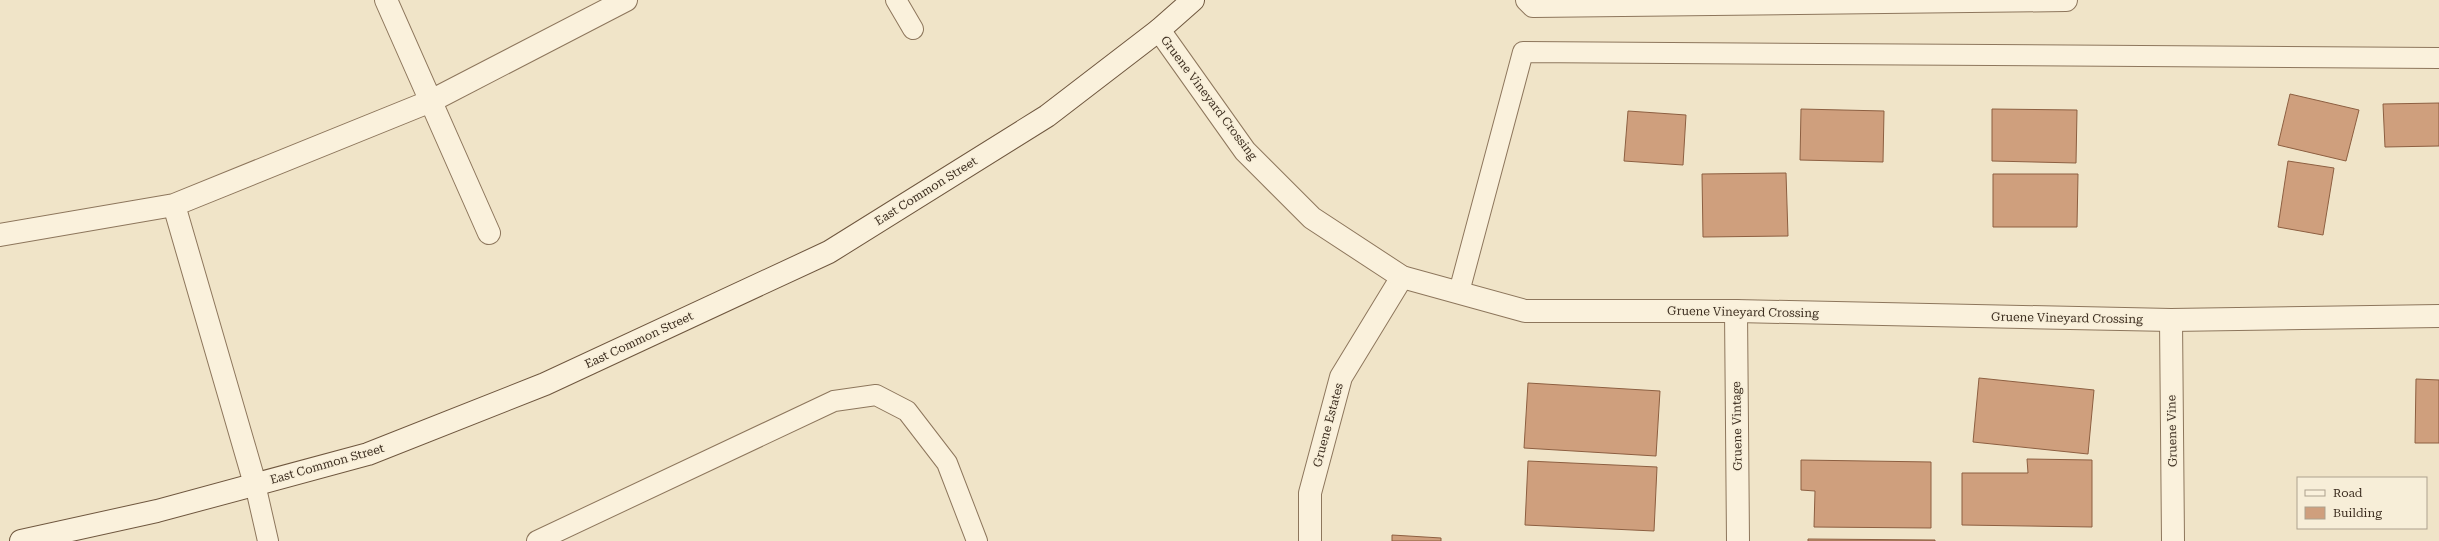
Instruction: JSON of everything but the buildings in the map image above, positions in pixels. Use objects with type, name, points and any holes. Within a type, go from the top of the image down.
[{"type":"street","points":[[386,0],[490,233]]},
{"type":"street","points":[[0,235],[174,205],[431,101],[626,0]]},
{"type":"street","name":"East Common Street","points":[[21,541],[157,511],[368,454],[545,384],[829,252],[1047,116],[1159,30],[1193,0]]},
{"type":"street","points":[[1526,0],[1533,6],[1668,2],[2066,0]]},
{"type":"street","name":"Gruene Vineyard Crossing","points":[[1159,30],[1245,151],[1312,218],[1402,277],[1524,311],[1736,311],[2171,320],[2439,316]]},
{"type":"street","points":[[174,205],[255,484]]},
{"type":"street","name":"Gruene Estates","points":[[1310,541],[1310,492],[1341,377],[1402,277]]},
{"type":"street","name":"Gruene Vintage","points":[[1736,311],[1738,541]]},
{"type":"street","name":"Gruene Vine","points":[[2171,320],[2173,541]]},
{"type":"lane","points":[[896,0],[913,29]]},
{"type":"lane","points":[[1459,292],[1523,52],[2439,58]]},
{"type":"lane","points":[[537,541],[834,401],[876,395],[907,411],[946,463],[977,541]]},
{"type":"lane","points":[[255,484],[268,541]]}]
